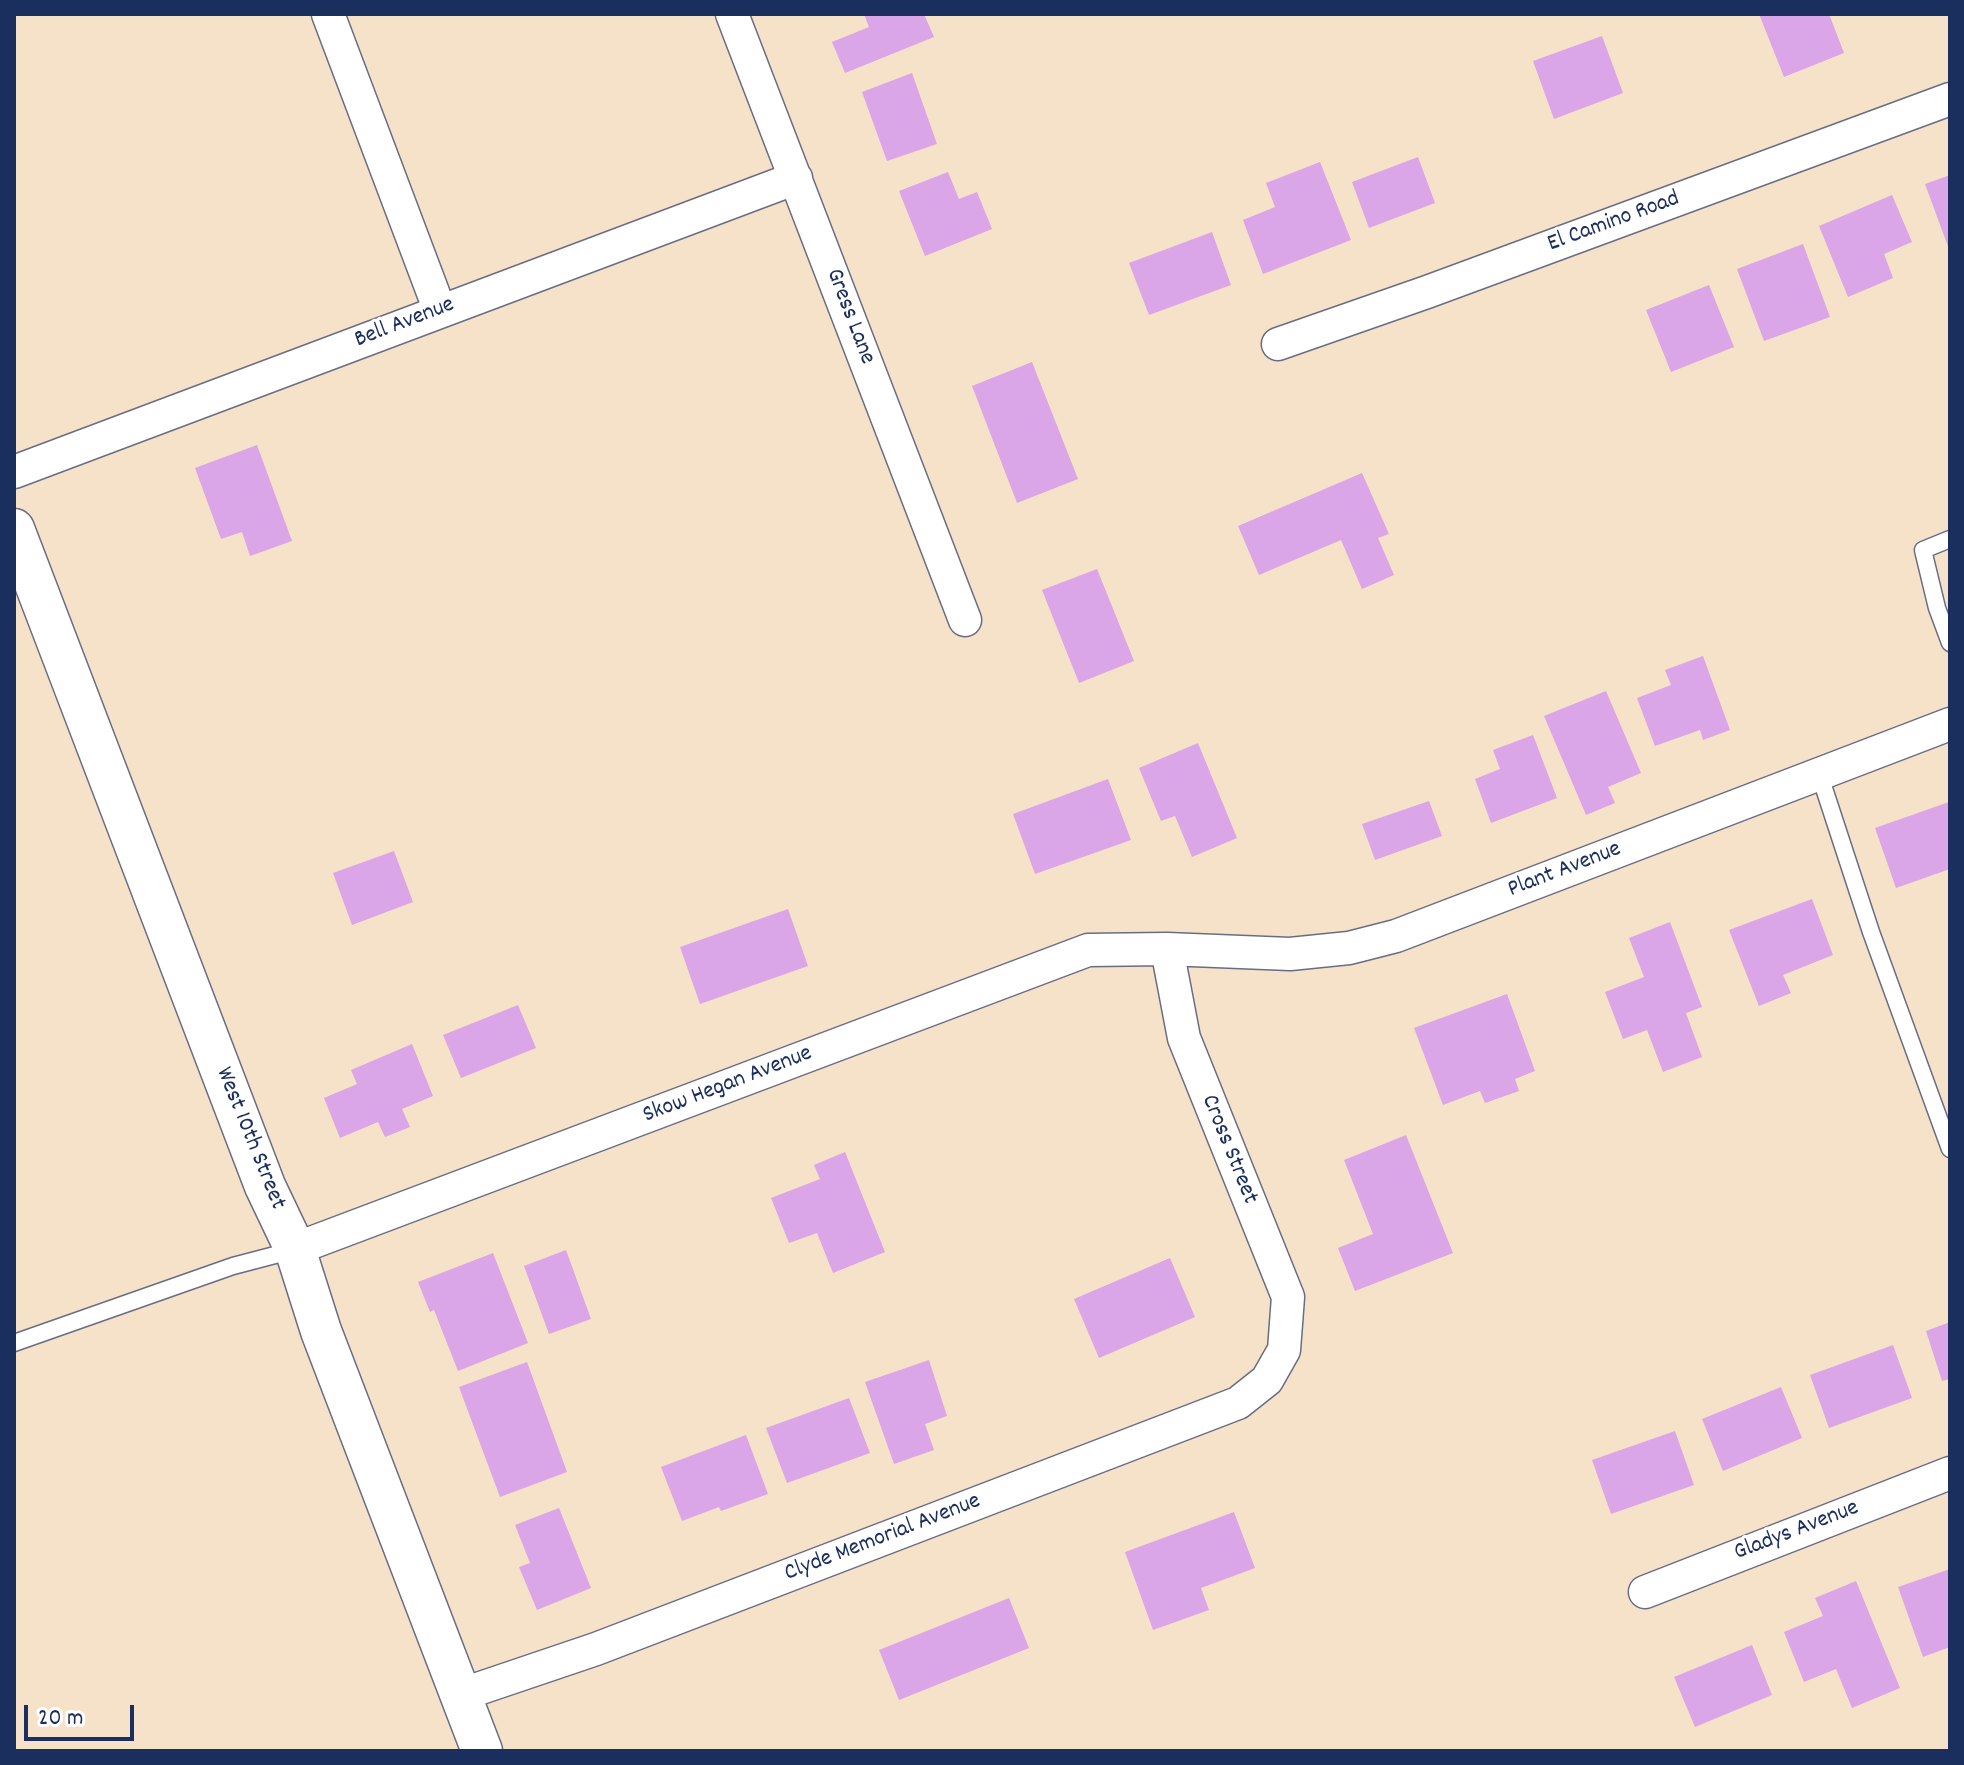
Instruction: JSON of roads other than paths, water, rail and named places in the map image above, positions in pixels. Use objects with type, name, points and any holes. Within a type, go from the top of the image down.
[{"type":"street","points":[[328,14],[440,311]]},
{"type":"street","name":"Gress Lane","points":[[732,14],[965,620]]},
{"type":"street","name":"El Camino Road","points":[[1278,344],[1950,99]]},
{"type":"street","name":"Bell Avenue","points":[[14,472],[796,178]]},
{"type":"street","name":"West 10th Street","points":[[14,529],[265,1186],[295,1249],[321,1331],[482,1751]]},
{"type":"street","name":"Plant Avenue","points":[[1167,949],[1290,954],[1349,948],[1396,936],[1950,724]]},
{"type":"street","name":"Skow Hegan Avenue","points":[[295,1249],[1088,950],[1167,949]]},
{"type":"street","name":"Cross Street","points":[[1167,949],[1184,1038],[1288,1297],[1284,1350]]},
{"type":"street","name":"Clyde Memorial Avenue","points":[[460,1695],[596,1649],[1238,1403],[1267,1380],[1284,1350]]},
{"type":"street","name":"Gladys Avenue","points":[[1645,1592],[1950,1473]]},
{"type":"lane","points":[[1950,539],[1923,550],[1937,608],[1950,643]]},
{"type":"lane","points":[[1819,773],[1871,932],[1950,1149]]},
{"type":"lane","points":[[14,1343],[233,1266],[295,1249]]}]
